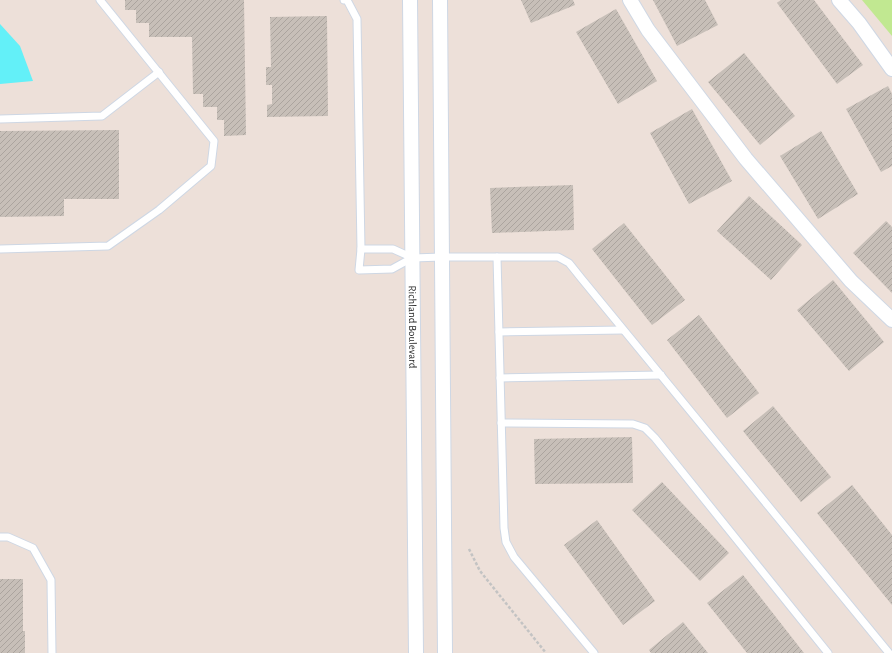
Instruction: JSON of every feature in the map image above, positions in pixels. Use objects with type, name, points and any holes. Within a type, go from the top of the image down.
[{"type":"street","name":"Richland Boulevard","points":[[410,0],[416,653]]},
{"type":"street","points":[[440,0],[445,653]]},
{"type":"street","points":[[630,0],[648,30],[746,160],[851,281],[892,320]]},
{"type":"street","points":[[839,0],[859,23],[892,69]]},
{"type":"lane","points":[[0,249],[108,246],[159,210],[211,166],[214,141],[100,0]]},
{"type":"lane","points":[[344,0],[347,0],[357,19],[361,249],[359,270],[392,269],[413,258]]},
{"type":"lane","points":[[0,119],[102,116],[159,72]]},
{"type":"lane","points":[[361,249],[392,249],[413,258],[558,257],[569,262],[623,330],[890,653]]},
{"type":"lane","points":[[497,257],[504,528],[506,542],[514,557],[594,653]]},
{"type":"lane","points":[[499,332],[623,330]]},
{"type":"lane","points":[[500,378],[661,376]]},
{"type":"lane","points":[[501,423],[633,424],[645,428],[655,438],[828,653]]},
{"type":"lane","points":[[0,537],[8,537],[33,548],[51,580],[52,653]]},
{"type":"path","points":[[469,549],[480,571],[546,653]]},
{"type":"green space","points":[[862,0],[892,0],[892,36]]},
{"type":"water","points":[[0,24],[20,46],[33,81],[0,84]]},
{"type":"building","points":[[125,0],[244,0],[246,135],[224,136],[224,120],[217,120],[217,107],[203,107],[203,94],[193,94],[192,37],[149,37],[149,23],[136,23],[136,10],[125,10]]},
{"type":"building","points":[[521,0],[573,0],[575,5],[531,23]]},
{"type":"building","points":[[653,0],[705,0],[718,25],[677,46]]},
{"type":"building","points":[[781,0],[814,0],[863,65],[837,84],[777,3]]},
{"type":"building","points":[[616,9],[657,81],[618,104],[576,32]]},
{"type":"building","points":[[327,16],[328,116],[267,117],[267,105],[272,104],[272,85],[266,85],[266,67],[271,67],[270,17]]},
{"type":"building","points":[[744,53],[795,116],[760,145],[708,82]]},
{"type":"building","points":[[888,86],[892,94],[892,166],[881,172],[846,109]]},
{"type":"building","points":[[692,109],[732,181],[689,204],[650,133]]},
{"type":"building","points":[[119,130],[119,199],[64,199],[64,216],[0,217],[0,131]]},
{"type":"building","points":[[821,131],[858,194],[818,219],[780,156]]},
{"type":"building","points":[[573,185],[574,230],[492,233],[490,188]]},
{"type":"building","points":[[749,196],[802,245],[771,280],[717,231]]},
{"type":"building","points":[[886,221],[892,227],[892,293],[853,253]]},
{"type":"building","points":[[624,223],[685,300],[652,325],[592,249]]},
{"type":"building","points":[[833,280],[884,342],[849,371],[797,310]]},
{"type":"building","points":[[699,315],[759,393],[727,418],[667,340]]},
{"type":"building","points":[[773,406],[831,477],[801,502],[743,431]]},
{"type":"building","points":[[632,437],[633,483],[535,484],[534,439]]},
{"type":"building","points":[[662,482],[729,553],[700,581],[632,510]]},
{"type":"building","points":[[852,485],[892,535],[892,605],[817,513]]},
{"type":"building","points":[[597,520],[655,601],[623,625],[564,545]]},
{"type":"building","points":[[743,575],[804,653],[747,653],[707,603]]},
{"type":"building","points":[[0,579],[23,579],[23,631],[25,631],[25,653],[0,653]]},
{"type":"building","points":[[683,622],[708,653],[651,653],[649,650]]}]
